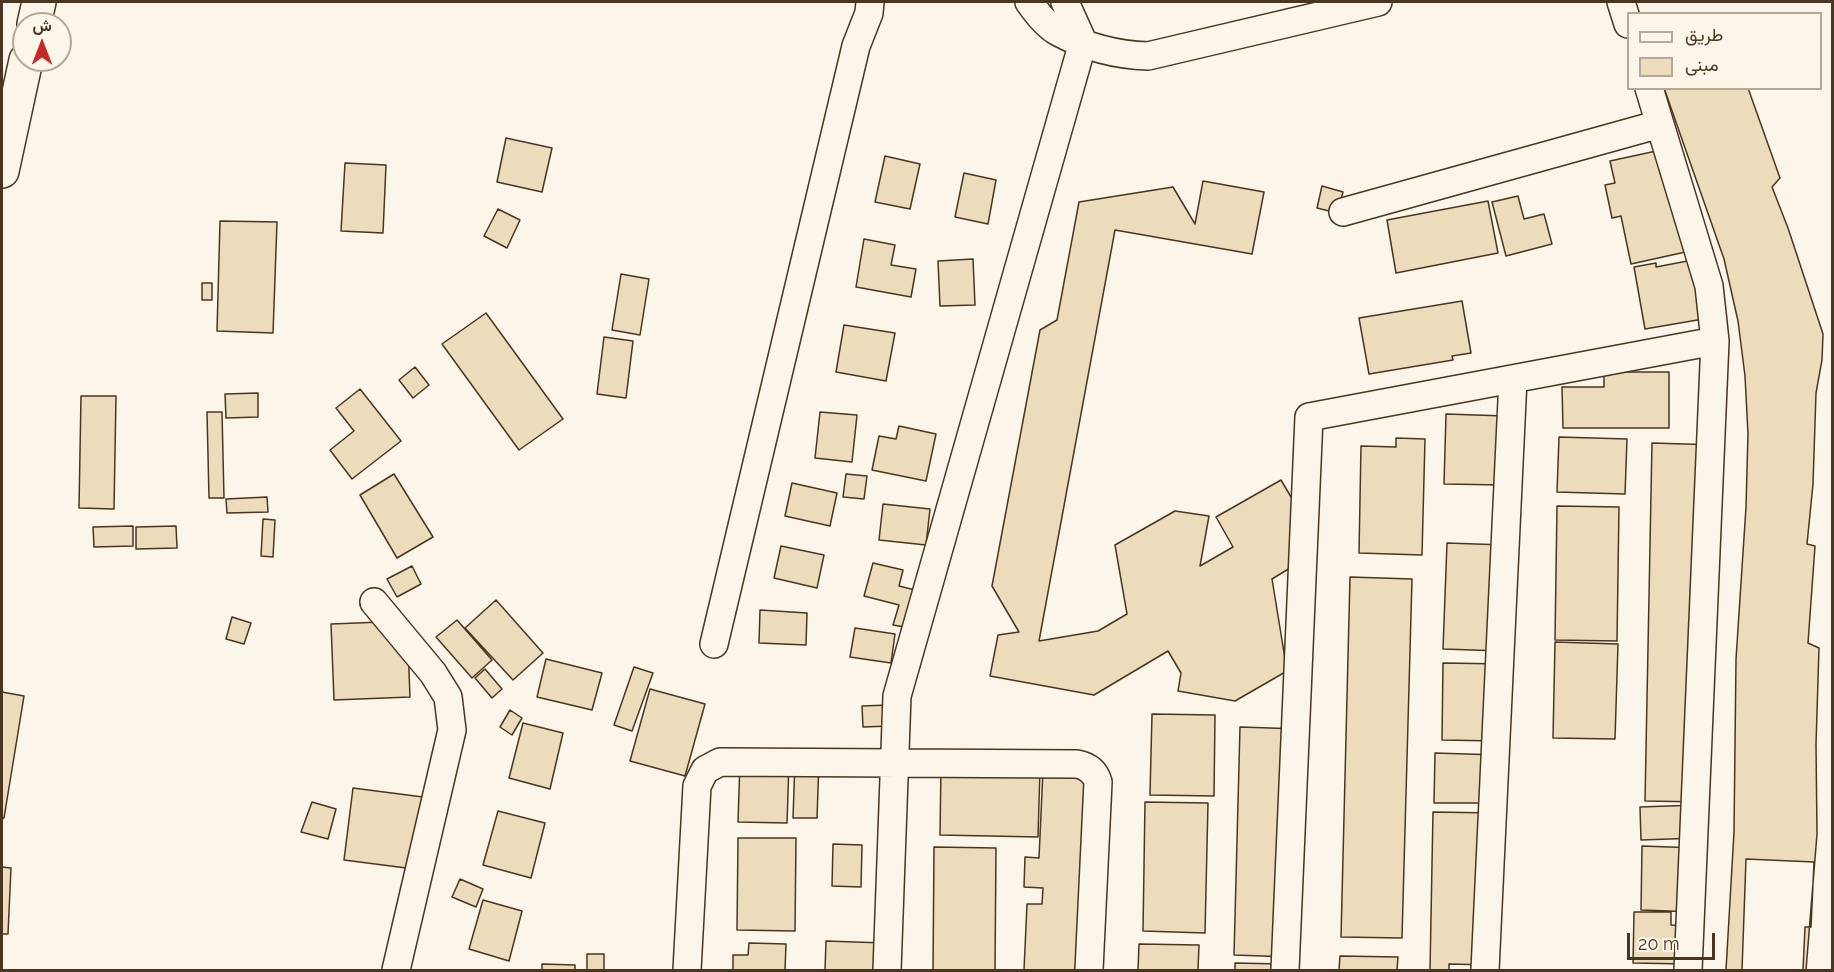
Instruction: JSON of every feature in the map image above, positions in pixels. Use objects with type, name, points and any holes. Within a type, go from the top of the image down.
[{"type":"highway","points":[[2,171],[23,72]]},
{"type":"street","points":[[714,644],[853,58],[869,13],[870,2]]},
{"type":"street","points":[[1029,2],[1056,31],[1114,53],[1148,56],[1378,2]]},
{"type":"street","points":[[887,970],[897,696],[1083,42],[1065,2]]},
{"type":"street","points":[[1621,2],[1627,18]]},
{"type":"street","points":[[1650,90],[1709,286],[1715,341],[1688,970]]},
{"type":"street","points":[[1343,212],[1660,124]]},
{"type":"street","points":[[1285,970],[1309,417],[1715,341]]},
{"type":"street","points":[[1485,970],[1513,379]]},
{"type":"street","points":[[374,602],[433,673],[448,697],[452,730],[396,970]]},
{"type":"street","points":[[687,970],[697,786],[705,770],[720,762],[1077,764],[1090,770],[1098,782],[1089,970]]},
{"type":"building","points":[[1665,90],[1749,90],[1780,178],[1772,187],[1823,334],[1822,360],[1816,393],[1813,484],[1807,544],[1815,546],[1808,643],[1819,648],[1816,744],[1817,834],[1806,970],[1726,970],[1734,832],[1736,659],[1746,507],[1748,434],[1745,376],[1738,321],[1724,259]]},
{"type":"building","points":[[506,138],[552,148],[542,192],[497,182]]},
{"type":"building","points":[[1670,148],[1690,251],[1631,264],[1621,216],[1612,218],[1605,185],[1615,183],[1610,161]]},
{"type":"building","points":[[885,156],[920,164],[910,209],[875,202]]},
{"type":"building","points":[[345,163],[386,165],[383,233],[341,231]]},
{"type":"building","points":[[964,173],[996,180],[988,224],[955,217]]},
{"type":"building","points":[[1203,181],[1264,192],[1252,254],[1115,230],[1039,641],[1098,631],[1127,614],[1115,545],[1175,511],[1209,516],[1200,566],[1233,547],[1216,517],[1281,480],[1307,524],[1300,562],[1272,579],[1287,671],[1235,701],[1178,691],[1181,673],[1168,651],[1094,695],[990,676],[998,635],[1019,632],[992,586],[1040,330],[1057,320],[1079,202],[1173,187],[1195,224]]},
{"type":"building","points":[[1322,186],[1343,192],[1337,213],[1317,208]]},
{"type":"building","points":[[1518,196],[1524,219],[1544,214],[1552,244],[1506,256],[1492,202]]},
{"type":"building","points":[[1488,201],[1498,253],[1396,273],[1387,220]]},
{"type":"building","points":[[498,209],[520,220],[507,248],[484,236]]},
{"type":"building","points":[[220,221],[277,222],[273,333],[217,331]]},
{"type":"building","points":[[864,239],[895,245],[891,265],[916,269],[911,297],[856,287]]},
{"type":"building","points":[[973,259],[975,305],[940,306],[938,261]]},
{"type":"building","points":[[1698,259],[1709,318],[1645,329],[1634,267],[1656,263],[1656,267]]},
{"type":"building","points":[[621,274],[649,279],[640,335],[612,330]]},
{"type":"building","points":[[202,283],[212,283],[212,300],[202,300]]},
{"type":"building","points":[[1462,301],[1471,353],[1452,356],[1453,360],[1369,374],[1359,318]]},
{"type":"building","points":[[486,313],[563,419],[519,450],[442,344]]},
{"type":"building","points":[[844,325],[895,333],[886,381],[836,372]]},
{"type":"building","points":[[604,337],[633,341],[626,398],[597,394]]},
{"type":"building","points":[[415,367],[429,385],[413,398],[399,380]]},
{"type":"building","points":[[1604,372],[1669,372],[1669,428],[1563,428],[1562,387],[1604,387]]},
{"type":"building","points":[[360,389],[401,441],[352,479],[330,450],[354,431],[336,408]]},
{"type":"building","points":[[258,393],[258,417],[226,418],[225,394]]},
{"type":"building","points":[[81,396],[116,396],[114,509],[79,508]]},
{"type":"building","points":[[207,412],[222,412],[224,498],[209,498]]},
{"type":"building","points":[[820,412],[857,415],[852,462],[815,458]]},
{"type":"building","points":[[1446,414],[1505,416],[1503,485],[1444,484]]},
{"type":"building","points":[[899,426],[936,434],[926,481],[872,470],[879,436],[896,439]]},
{"type":"building","points":[[1559,437],[1627,439],[1625,494],[1557,492]]},
{"type":"building","points":[[1396,438],[1425,439],[1422,555],[1359,553],[1361,446],[1396,447]]},
{"type":"building","points":[[1652,443],[1717,445],[1703,802],[1645,801]]},
{"type":"building","points":[[394,474],[433,537],[397,558],[360,495]]},
{"type":"building","points":[[846,474],[867,476],[864,499],[843,497]]},
{"type":"building","points":[[792,483],[837,493],[830,526],[785,516]]},
{"type":"building","points":[[267,497],[268,512],[227,513],[226,499]]},
{"type":"building","points":[[883,504],[930,509],[926,545],[879,540]]},
{"type":"building","points":[[1557,506],[1619,507],[1617,641],[1555,640]]},
{"type":"building","points":[[263,519],[275,520],[273,557],[261,556]]},
{"type":"building","points":[[133,526],[133,546],[94,547],[93,527]]},
{"type":"building","points":[[176,526],[177,548],[136,549],[136,527]]},
{"type":"building","points":[[1447,543],[1505,545],[1501,651],[1443,649]]},
{"type":"building","points":[[781,546],[824,555],[817,588],[774,578]]},
{"type":"building","points":[[873,563],[903,570],[899,586],[919,591],[910,628],[893,625],[899,605],[864,596]]},
{"type":"building","points":[[412,566],[421,584],[397,597],[387,579]]},
{"type":"building","points":[[1350,577],[1412,579],[1402,938],[1341,937]]},
{"type":"building","points":[[496,600],[543,653],[513,680],[465,628]]},
{"type":"building","points":[[760,610],[807,613],[806,645],[759,643]]},
{"type":"building","points":[[232,617],[251,623],[244,644],[226,639]]},
{"type":"building","points":[[457,620],[492,660],[472,678],[436,637]]},
{"type":"building","points":[[407,621],[410,697],[334,700],[331,624]]},
{"type":"building","points":[[855,628],[895,634],[891,663],[850,657]]},
{"type":"building","points":[[1555,642],[1618,644],[1615,739],[1553,738]]},
{"type":"building","points":[[546,659],[602,673],[592,710],[537,697]]},
{"type":"building","points":[[1443,663],[1505,664],[1497,741],[1442,740]]},
{"type":"building","points":[[634,667],[653,673],[632,731],[614,725]]},
{"type":"building","points":[[485,669],[502,689],[492,698],[475,678]]},
{"type":"building","points":[[650,689],[705,704],[685,776],[630,761]]},
{"type":"building","points":[[2,692],[24,696],[4,818],[2,818]]},
{"type":"building","points":[[889,705],[890,726],[863,727],[862,706]]},
{"type":"building","points":[[510,710],[522,718],[512,735],[500,727]]},
{"type":"building","points":[[1152,714],[1215,715],[1214,796],[1150,795]]},
{"type":"building","points":[[523,723],[563,733],[550,789],[509,778]]},
{"type":"building","points":[[1240,727],[1300,729],[1290,957],[1234,955]]},
{"type":"building","points":[[1435,753],[1498,755],[1497,803],[1434,803]]},
{"type":"building","points":[[795,760],[819,761],[817,818],[793,818]]},
{"type":"building","points":[[740,762],[789,763],[787,823],[738,822]]},
{"type":"building","points":[[941,766],[1040,769],[1038,837],[940,835]]},
{"type":"building","points":[[1043,770],[1091,772],[1079,970],[1024,970],[1027,904],[1042,904],[1043,888],[1024,887],[1025,857],[1039,858]]},
{"type":"building","points":[[353,788],[423,797],[414,869],[344,860]]},
{"type":"building","points":[[312,802],[336,809],[328,839],[301,832]]},
{"type":"building","points":[[1145,802],[1208,803],[1205,933],[1143,931]]},
{"type":"building","points":[[1697,805],[1698,838],[1641,840],[1640,807]]},
{"type":"building","points":[[498,811],[545,823],[531,878],[483,865]]},
{"type":"building","points":[[1433,812],[1495,813],[1490,965],[1449,964],[1449,970],[1430,970]]},
{"type":"building","points":[[738,838],[796,838],[795,931],[737,930]]},
{"type":"building","points":[[833,844],[862,845],[861,887],[832,886]]},
{"type":"building","points":[[1642,846],[1697,848],[1695,912],[1641,910]]},
{"type":"building","points":[[934,847],[996,848],[995,970],[933,970]]},
{"type":"building","points":[[1746,859],[1814,862],[1811,927],[1805,927],[1803,970],[1742,970]]},
{"type":"building","points":[[2,867],[11,868],[8,934],[2,934]]},
{"type":"building","points":[[460,879],[483,889],[476,907],[452,897]]},
{"type":"building","points":[[483,900],[522,911],[509,961],[469,949]]},
{"type":"building","points":[[1634,912],[1671,912],[1671,925],[1687,926],[1686,964],[1633,963]]},
{"type":"building","points":[[826,941],[884,943],[883,970],[825,970]]},
{"type":"building","points":[[749,943],[786,944],[785,970],[733,970],[733,955],[748,955]]},
{"type":"building","points":[[1139,944],[1199,945],[1198,970],[1138,970]]},
{"type":"building","points":[[587,954],[604,954],[604,970],[587,970]]},
{"type":"building","points":[[1340,956],[1398,957],[1397,970],[1339,970]]},
{"type":"building","points":[[1235,963],[1280,964],[1280,970],[1235,970]]},
{"type":"building","points":[[542,964],[575,965],[575,970],[542,970]]}]
